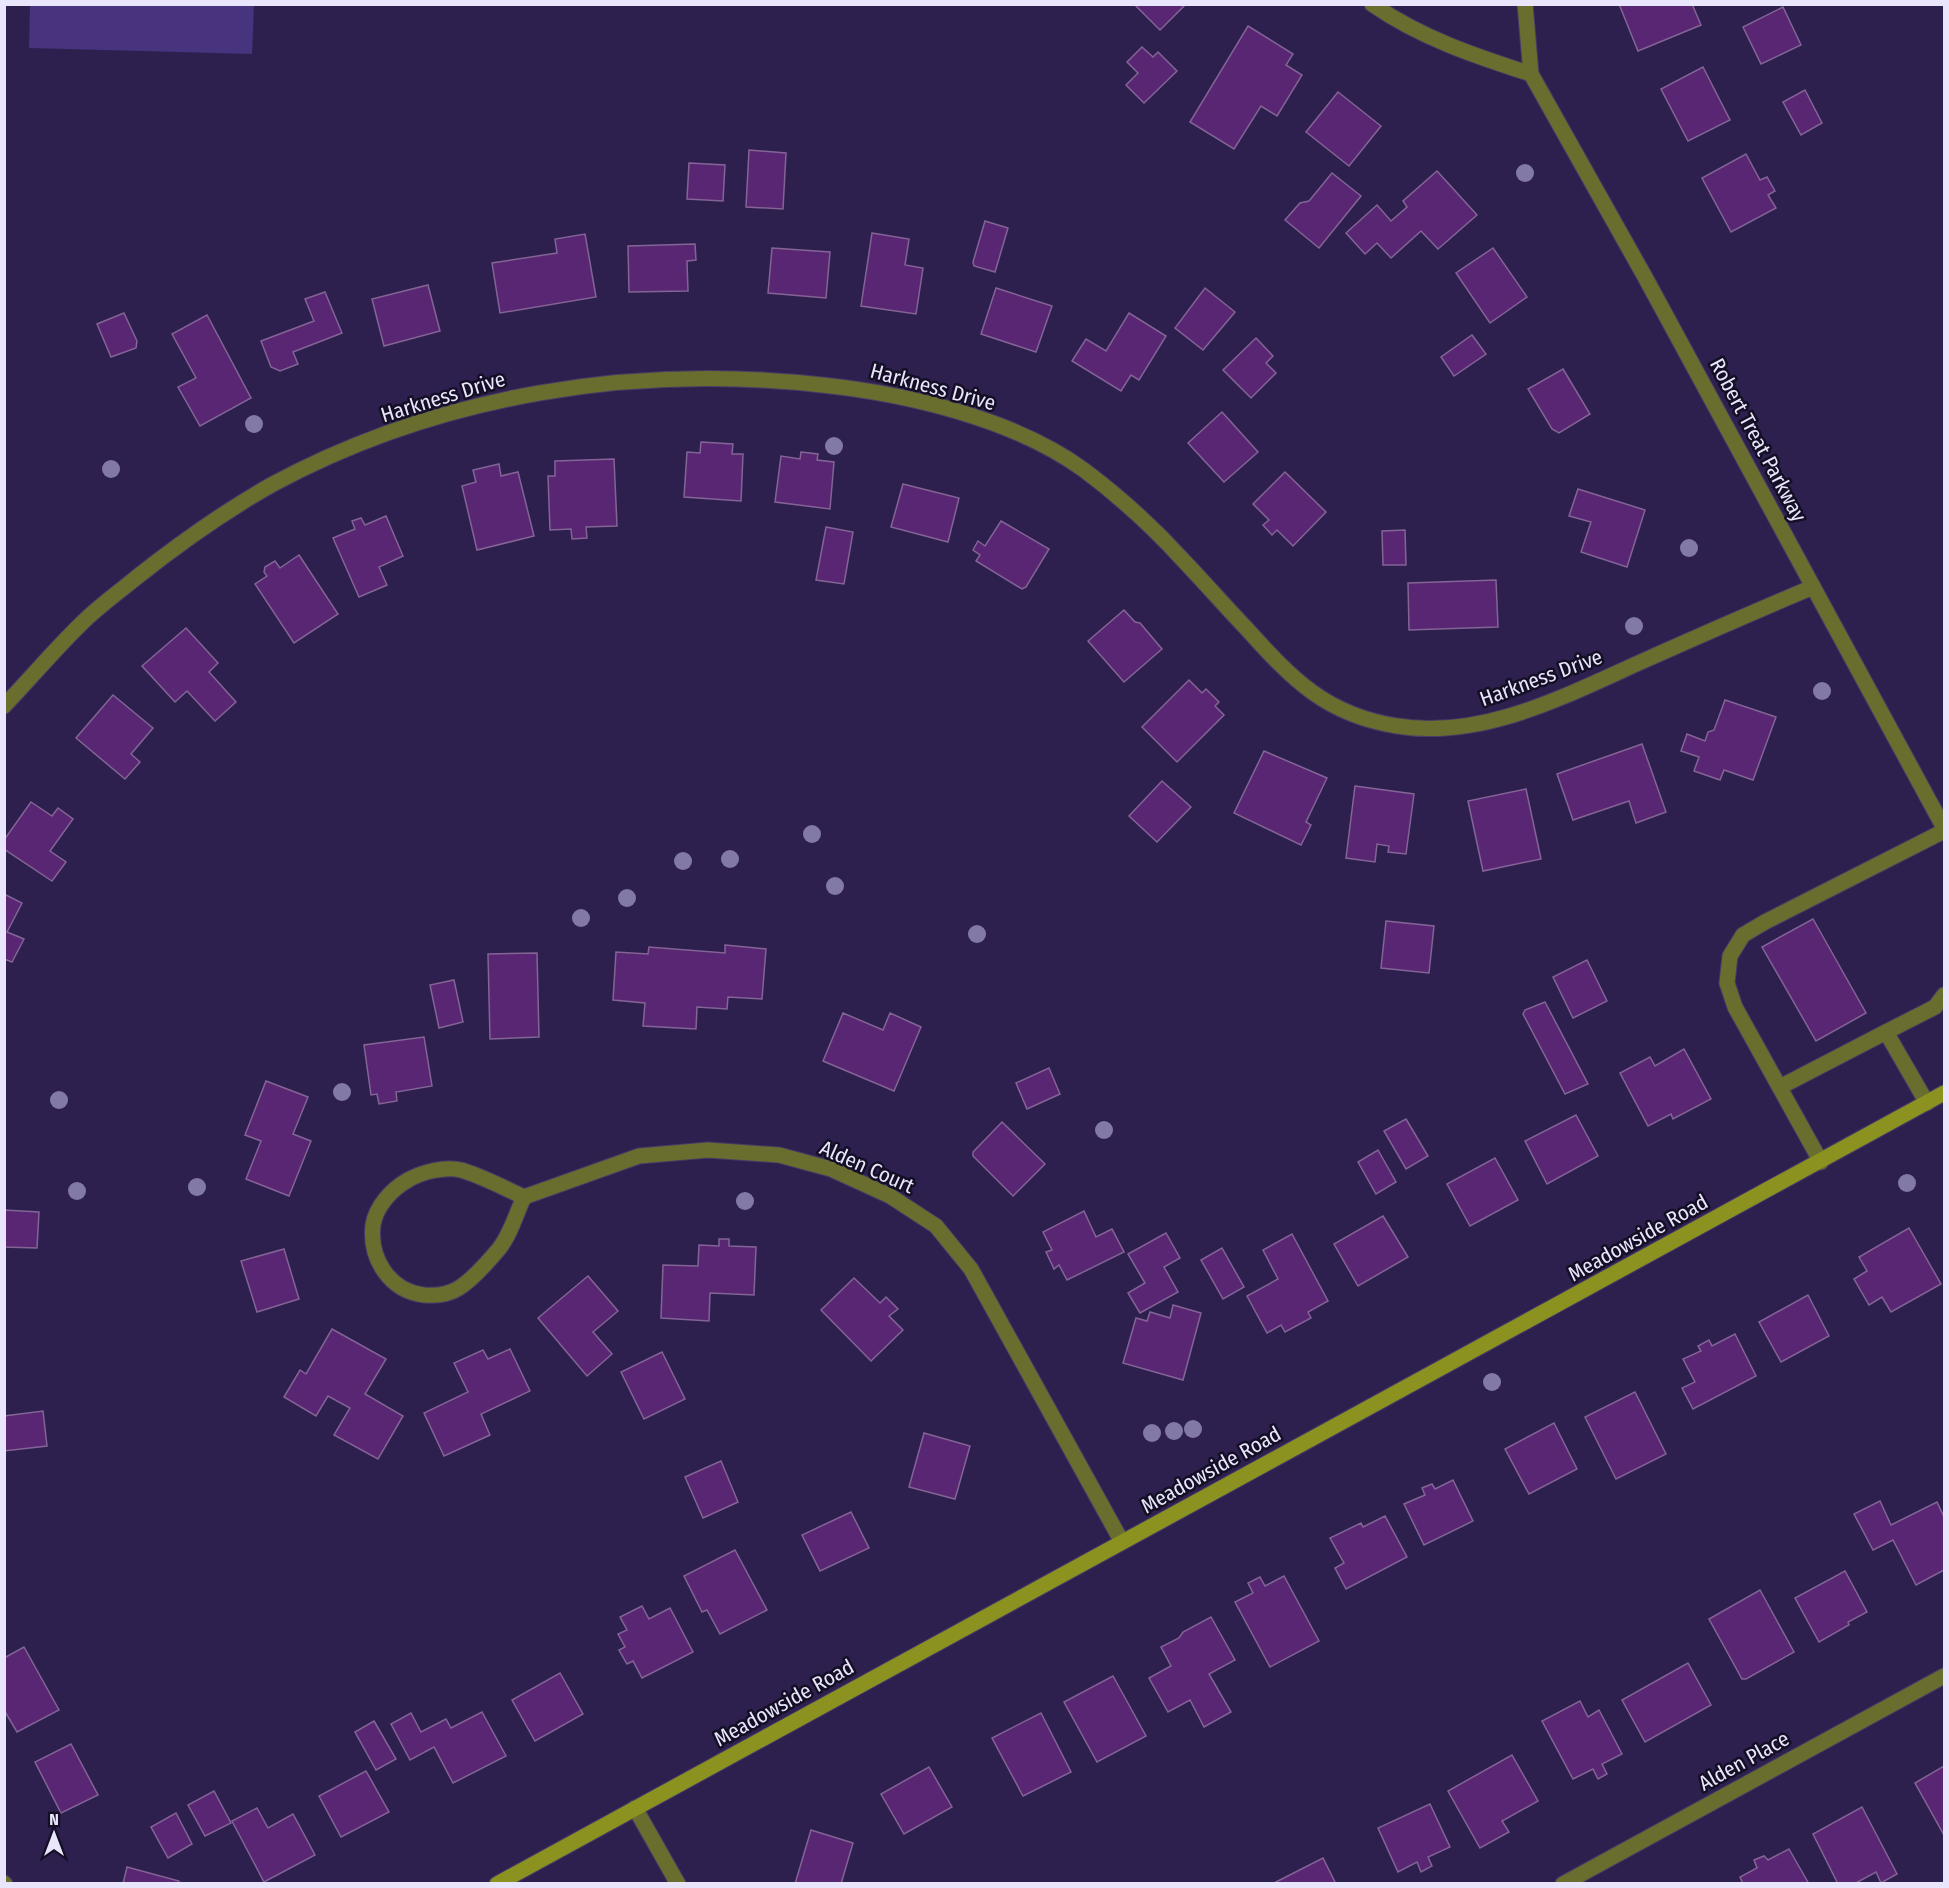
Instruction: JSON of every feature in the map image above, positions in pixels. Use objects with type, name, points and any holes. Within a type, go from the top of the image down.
[{"type":"main road","name":"Meadowside Road","points":[[497,1884],[1944,1093]]},
{"type":"street","points":[[1372,4],[1424,36],[1463,52],[1532,74]]},
{"type":"street","name":"Robert Treat Parkway","points":[[1526,4],[1532,74],[1645,276],[1944,830]]},
{"type":"street","name":"Harkness Drive","points":[[4,706],[84,621],[180,542],[272,485],[343,451],[430,419],[523,395],[610,383],[685,378],[782,380],[852,388],[982,420],[1031,438],[1080,467],[1131,506],[1178,554],[1282,669],[1303,687],[1342,711],[1370,721],[1402,727],[1432,729],[1460,727],[1510,716],[1557,699],[1813,587]]},
{"type":"street","points":[[1821,1162],[1735,1007],[1727,983],[1730,956],[1743,935],[1944,830]]},
{"type":"street","points":[[1780,1087],[1935,1007],[1944,995]]},
{"type":"street","points":[[1886,1032],[1927,1103]]},
{"type":"street","name":"Alden Court","points":[[524,1197],[639,1156],[708,1150],[779,1155],[831,1169],[890,1196],[936,1226],[971,1269],[1122,1542]]},
{"type":"street","points":[[460,1169],[524,1197],[500,1248],[458,1289],[438,1296],[418,1294],[401,1288],[389,1279],[379,1265],[373,1225],[380,1208],[394,1188],[415,1176],[435,1170],[460,1169]]},
{"type":"street","name":"Alden Place","points":[[1563,1884],[1944,1676]]},
{"type":"street","points":[[635,1808],[678,1884]]},
{"type":"shaded area","points":[[30,5],[254,5],[252,54],[29,48]]},
{"type":"building","points":[[1134,4],[1186,4],[1160,30]]},
{"type":"building","points":[[1619,4],[1692,4],[1701,25],[1638,51]]},
{"type":"building","points":[[1783,7],[1801,45],[1761,64],[1743,27]]},
{"type":"building","points":[[1248,26],[1293,54],[1286,65],[1302,75],[1277,116],[1261,106],[1234,149],[1190,122]]},
{"type":"building","points":[[1142,47],[1153,57],[1158,52],[1177,71],[1144,103],[1126,85],[1138,73],[1127,62]]},
{"type":"building","points":[[1703,67],[1730,120],[1688,141],[1661,89]]},
{"type":"building","points":[[1805,90],[1822,123],[1801,135],[1783,102]]},
{"type":"building","points":[[1338,92],[1381,126],[1349,166],[1306,132]]},
{"type":"building","points":[[749,150],[786,153],[783,209],[746,207]]},
{"type":"building","points":[[1746,154],[1760,180],[1767,177],[1775,191],[1768,195],[1776,208],[1731,232],[1702,178]]},
{"type":"building","points":[[689,163],[725,165],[723,201],[687,199]]},
{"type":"building","points":[[1437,171],[1477,215],[1438,249],[1421,231],[1391,258],[1377,243],[1365,254],[1346,233],[1377,205],[1391,221],[1407,207],[1403,201]]},
{"type":"building","points":[[1332,173],[1361,196],[1319,248],[1285,220],[1300,203],[1309,201]]},
{"type":"building","points":[[985,221],[1008,228],[995,272],[974,266],[973,262]]},
{"type":"building","points":[[872,233],[909,239],[905,265],[923,268],[916,314],[861,306]]},
{"type":"building","points":[[585,234],[596,297],[500,313],[492,263],[557,253],[555,239]]},
{"type":"building","points":[[695,244],[696,260],[687,261],[688,291],[629,292],[628,246]]},
{"type":"building","points":[[772,248],[830,252],[826,298],[768,293]]},
{"type":"building","points":[[1493,248],[1527,297],[1490,323],[1456,273]]},
{"type":"building","points":[[428,285],[440,331],[384,346],[372,299]]},
{"type":"building","points":[[996,288],[1052,306],[1036,352],[981,334]]},
{"type":"building","points":[[1205,288],[1235,312],[1203,350],[1175,328]]},
{"type":"building","points":[[325,292],[342,333],[293,352],[298,364],[280,371],[271,367],[261,341],[314,321],[305,299]]},
{"type":"building","points":[[124,313],[137,341],[136,348],[111,357],[97,324]]},
{"type":"building","points":[[1129,313],[1166,336],[1139,380],[1131,375],[1121,391],[1072,361],[1086,339],[1106,351]]},
{"type":"building","points":[[207,315],[251,398],[200,426],[178,387],[196,378],[172,334]]},
{"type":"building","points":[[1472,335],[1486,354],[1454,376],[1441,357]]},
{"type":"building","points":[[1256,338],[1273,356],[1266,363],[1276,373],[1251,398],[1223,370]]},
{"type":"building","points":[[1563,369],[1590,414],[1559,433],[1552,429],[1528,389]]},
{"type":"building","points":[[1222,412],[1258,452],[1224,482],[1188,443]]},
{"type":"building","points":[[701,442],[733,444],[732,454],[743,454],[741,501],[684,497],[687,452],[700,453]]},
{"type":"building","points":[[801,452],[818,454],[817,460],[834,462],[830,509],[775,502],[781,456],[800,459]]},
{"type":"building","points":[[614,459],[617,526],[586,527],[587,538],[572,539],[571,529],[550,530],[548,476],[555,476],[555,461]]},
{"type":"building","points":[[499,464],[501,476],[518,472],[534,536],[477,550],[462,486],[476,482],[473,470]]},
{"type":"building","points":[[1285,472],[1326,512],[1293,546],[1277,530],[1272,535],[1263,525],[1269,520],[1253,504]]},
{"type":"building","points":[[903,484],[959,498],[948,542],[891,527]]},
{"type":"building","points":[[1578,489],[1645,510],[1627,567],[1581,552],[1591,522],[1569,516]]},
{"type":"building","points":[[386,516],[403,556],[379,567],[387,585],[359,597],[333,538],[355,529],[352,521],[361,518],[365,525]]},
{"type":"building","points":[[1001,521],[1049,549],[1026,587],[1022,589],[976,561],[980,555],[973,550],[978,541],[985,546]]},
{"type":"building","points":[[826,527],[853,532],[844,584],[816,580]]},
{"type":"building","points":[[1405,530],[1406,565],[1383,565],[1382,531]]},
{"type":"building","points":[[299,555],[338,614],[294,643],[255,584],[267,576],[264,572],[265,567],[275,561],[280,568]]},
{"type":"building","points":[[1496,580],[1498,627],[1409,630],[1408,583]]},
{"type":"building","points":[[1124,610],[1135,622],[1140,623],[1162,649],[1124,682],[1088,641]]},
{"type":"building","points":[[186,628],[218,663],[209,672],[236,702],[215,721],[187,691],[175,702],[142,666]]},
{"type":"building","points":[[1189,680],[1202,693],[1206,689],[1219,702],[1215,706],[1224,715],[1177,762],[1142,727]]},
{"type":"building","points":[[113,695],[153,728],[131,754],[140,762],[125,779],[76,738]]},
{"type":"building","points":[[1725,700],[1776,717],[1753,780],[1724,770],[1720,780],[1694,771],[1699,757],[1681,751],[1687,734],[1705,741],[1708,732],[1714,730]]},
{"type":"building","points":[[1642,744],[1666,812],[1636,823],[1629,801],[1573,820],[1557,774]]},
{"type":"building","points":[[1264,751],[1327,778],[1306,822],[1311,825],[1301,845],[1234,813]]},
{"type":"building","points":[[1162,781],[1191,807],[1157,842],[1129,816]]},
{"type":"building","points":[[1355,786],[1414,794],[1406,854],[1388,852],[1389,846],[1377,844],[1375,862],[1346,858]]},
{"type":"building","points":[[1526,789],[1541,859],[1483,871],[1468,801]]},
{"type":"building","points":[[31,802],[52,816],[58,808],[73,819],[50,851],[66,862],[52,881],[4,849],[4,840]]},
{"type":"building","points":[[4,894],[22,903],[7,932],[24,939],[12,962],[4,959]]},
{"type":"building","points":[[1813,919],[1866,1013],[1816,1041],[1762,947]]},
{"type":"building","points":[[1386,921],[1434,926],[1429,973],[1381,968]]},
{"type":"building","points":[[725,945],[766,949],[762,999],[728,997],[727,1009],[697,1007],[696,1029],[643,1026],[645,1003],[613,1000],[616,952],[648,954],[649,947],[725,953]]},
{"type":"building","points":[[537,953],[539,1037],[490,1039],[488,954]]},
{"type":"building","points":[[1587,960],[1607,1001],[1573,1018],[1553,977]]},
{"type":"building","points":[[454,980],[463,1022],[439,1028],[430,985]]},
{"type":"building","points":[[1545,1002],[1588,1084],[1565,1094],[1523,1014],[1525,1010]]},
{"type":"building","points":[[843,1013],[883,1030],[890,1013],[921,1027],[894,1091],[823,1061]]},
{"type":"building","points":[[424,1037],[432,1086],[396,1092],[397,1101],[379,1104],[377,1094],[371,1095],[364,1045]]},
{"type":"building","points":[[1684,1049],[1711,1099],[1673,1119],[1671,1114],[1648,1126],[1620,1073],[1650,1057],[1655,1066]]},
{"type":"building","points":[[1049,1068],[1060,1094],[1027,1109],[1016,1083]]},
{"type":"building","points":[[266,1081],[308,1097],[293,1134],[311,1141],[289,1196],[246,1179],[261,1141],[245,1135]]},
{"type":"building","points":[[1576,1115],[1598,1156],[1547,1184],[1525,1141]]},
{"type":"building","points":[[1406,1119],[1428,1156],[1406,1169],[1384,1131]]},
{"type":"building","points":[[1002,1122],[1045,1164],[1013,1196],[973,1156],[973,1152]]},
{"type":"building","points":[[1378,1150],[1396,1182],[1376,1194],[1358,1162]]},
{"type":"building","points":[[1495,1158],[1518,1200],[1470,1226],[1447,1184]]},
{"type":"building","points":[[4,1210],[39,1212],[37,1248],[4,1247]]},
{"type":"building","points":[[1084,1211],[1096,1237],[1112,1229],[1124,1252],[1067,1280],[1059,1265],[1054,1269],[1046,1252],[1052,1250],[1043,1232]]},
{"type":"building","points":[[1383,1216],[1408,1257],[1358,1286],[1334,1244]]},
{"type":"building","points":[[1909,1228],[1941,1284],[1891,1312],[1882,1297],[1869,1305],[1854,1279],[1867,1271],[1859,1257]]},
{"type":"building","points":[[1166,1233],[1180,1258],[1164,1267],[1178,1292],[1140,1313],[1128,1293],[1145,1283],[1128,1254]]},
{"type":"building","points":[[1292,1234],[1328,1301],[1308,1312],[1311,1318],[1285,1332],[1281,1325],[1267,1333],[1247,1296],[1278,1279],[1263,1250]]},
{"type":"building","points":[[719,1239],[729,1239],[729,1246],[756,1247],[754,1295],[710,1293],[709,1321],[661,1318],[663,1265],[698,1266],[699,1245],[719,1246]]},
{"type":"building","points":[[1222,1248],[1244,1287],[1223,1299],[1201,1260]]},
{"type":"building","points":[[284,1249],[299,1299],[257,1312],[241,1261]]},
{"type":"building","points":[[588,1276],[618,1311],[593,1332],[612,1354],[587,1376],[538,1318]]},
{"type":"building","points":[[854,1278],[880,1303],[886,1297],[898,1309],[889,1316],[903,1330],[871,1361],[821,1310]]},
{"type":"building","points":[[1808,1295],[1829,1336],[1781,1362],[1759,1322]]},
{"type":"building","points":[[1173,1305],[1201,1313],[1183,1380],[1123,1363],[1136,1318],[1147,1321],[1150,1312],[1170,1318]]},
{"type":"building","points":[[332,1329],[386,1359],[365,1394],[403,1416],[378,1459],[334,1435],[350,1408],[328,1396],[316,1416],[284,1397],[300,1370],[306,1374]]},
{"type":"building","points":[[1735,1334],[1756,1376],[1693,1409],[1682,1388],[1695,1382],[1683,1359],[1701,1351],[1698,1346],[1709,1340],[1712,1346]]},
{"type":"building","points":[[510,1349],[530,1391],[481,1414],[490,1435],[444,1456],[424,1413],[468,1392],[454,1363],[483,1350],[488,1359]]},
{"type":"building","points":[[662,1352],[685,1399],[644,1419],[621,1372]]},
{"type":"building","points":[[1635,1392],[1666,1454],[1616,1479],[1585,1417]]},
{"type":"building","points":[[43,1411],[47,1446],[4,1451],[4,1416]]},
{"type":"building","points":[[1554,1423],[1577,1469],[1529,1494],[1505,1449]]},
{"type":"building","points":[[924,1433],[970,1446],[955,1499],[909,1487]]},
{"type":"building","points":[[721,1461],[738,1502],[703,1518],[685,1477]]},
{"type":"building","points":[[1453,1480],[1473,1521],[1424,1545],[1404,1504],[1425,1495],[1422,1488],[1432,1484],[1435,1489]]},
{"type":"building","points":[[1880,1501],[1891,1525],[1937,1502],[1944,1517],[1944,1570],[1916,1585],[1893,1540],[1873,1550],[1854,1514]]},
{"type":"building","points":[[851,1512],[869,1548],[820,1571],[802,1535]]},
{"type":"building","points":[[1385,1516],[1407,1557],[1346,1589],[1335,1568],[1344,1563],[1330,1538],[1361,1523],[1363,1527]]},
{"type":"building","points":[[735,1550],[767,1610],[720,1634],[707,1610],[702,1612],[684,1576]]},
{"type":"building","points":[[1845,1571],[1867,1612],[1819,1642],[1795,1598]]},
{"type":"building","points":[[1284,1576],[1319,1641],[1270,1667],[1235,1602],[1253,1593],[1248,1583],[1260,1577],[1265,1586]]},
{"type":"building","points":[[1760,1590],[1794,1652],[1746,1679],[1742,1679],[1709,1619]]},
{"type":"building","points":[[642,1606],[649,1619],[670,1608],[693,1652],[642,1678],[633,1661],[627,1664],[619,1650],[625,1647],[618,1634],[627,1630],[620,1617]]},
{"type":"building","points":[[1211,1617],[1235,1660],[1209,1674],[1231,1712],[1204,1727],[1190,1700],[1168,1712],[1149,1678],[1171,1666],[1161,1647]]},
{"type":"building","points":[[24,1647],[59,1710],[17,1732],[4,1710],[4,1658]]},
{"type":"building","points":[[1688,1663],[1711,1705],[1645,1742],[1622,1700]]},
{"type":"building","points":[[560,1673],[583,1714],[535,1741],[512,1700]]},
{"type":"building","points":[[1113,1676],[1146,1736],[1097,1762],[1064,1702]]},
{"type":"building","points":[[1580,1701],[1588,1717],[1599,1710],[1622,1754],[1602,1764],[1607,1774],[1598,1779],[1593,1769],[1573,1779],[1542,1721]]},
{"type":"building","points":[[482,1712],[506,1756],[453,1783],[434,1747],[410,1760],[391,1724],[411,1713],[421,1732],[446,1719],[451,1728]]},
{"type":"building","points":[[1041,1713],[1071,1772],[1023,1796],[992,1738]]},
{"type":"building","points":[[374,1721],[396,1759],[376,1770],[355,1732]]},
{"type":"building","points":[[71,1744],[98,1795],[61,1813],[35,1762]]},
{"type":"building","points":[[1512,1755],[1538,1801],[1502,1821],[1509,1832],[1480,1848],[1448,1791]]},
{"type":"building","points":[[1944,1766],[1944,1835],[1915,1783]]},
{"type":"building","points":[[929,1767],[952,1807],[904,1834],[881,1794]]},
{"type":"building","points":[[366,1771],[389,1812],[341,1837],[319,1796]]},
{"type":"building","points":[[214,1791],[231,1823],[205,1836],[188,1805]]},
{"type":"building","points":[[1430,1804],[1450,1847],[1428,1857],[1432,1866],[1421,1872],[1417,1862],[1398,1872],[1378,1828]]},
{"type":"building","points":[[1862,1807],[1897,1874],[1881,1883],[1876,1872],[1854,1884],[1838,1884],[1813,1834]]},
{"type":"building","points":[[257,1808],[268,1828],[293,1814],[315,1855],[264,1882],[232,1821]]},
{"type":"building","points":[[176,1813],[192,1844],[168,1858],[151,1827]]},
{"type":"building","points":[[811,1830],[853,1843],[841,1884],[795,1884]]},
{"type":"building","points":[[1789,1849],[1809,1884],[1743,1884],[1740,1877],[1757,1868],[1754,1860],[1764,1856],[1768,1860]]},
{"type":"building","points":[[1323,1858],[1336,1884],[1274,1883]]},
{"type":"building","points":[[127,1867],[179,1881],[179,1884],[123,1884]]}]
